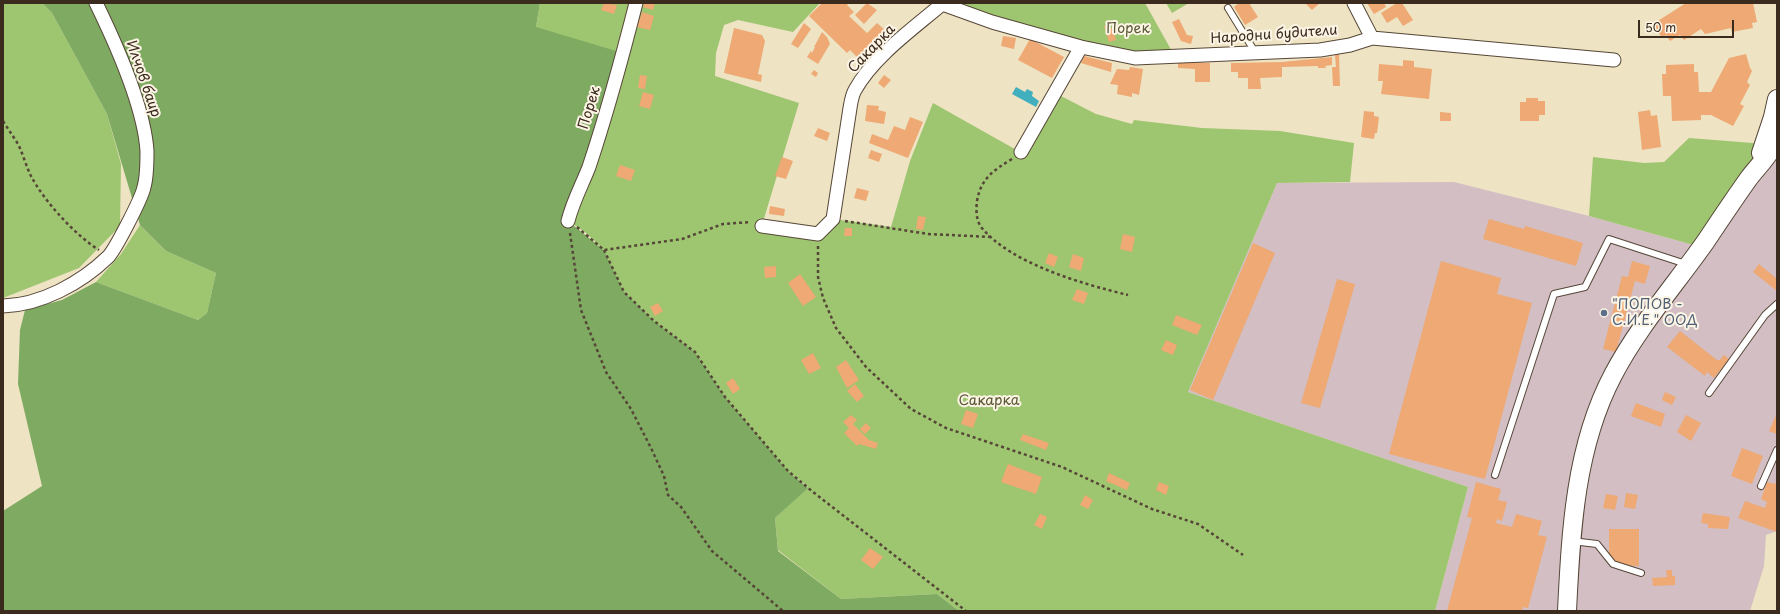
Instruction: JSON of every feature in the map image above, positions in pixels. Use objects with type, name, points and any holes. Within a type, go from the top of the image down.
[{"type":"main road","points":[[1567,611],[1574,507],[1595,412],[1613,374],[1646,322],[1690,265],[1773,145],[1777,99]]},
{"type":"street","name":"Илчов баир","points":[[3,306],[15,306],[45,298],[85,276],[109,256],[144,188],[147,152],[142,118],[112,36],[96,3]]},
{"type":"street","name":"Порек","points":[[568,221],[573,201],[588,168],[623,53],[636,3]]},
{"type":"street","points":[[1354,3],[1372,38]]},
{"type":"street","name":"Народни будители","points":[[942,4],[992,22],[1081,47],[1135,58],[1256,54],[1320,50],[1350,45],[1372,38],[1614,60]]},
{"type":"street","name":"Сакарка","points":[[833,219],[854,91],[865,74],[884,55],[942,4]]},
{"type":"street","points":[[1021,152],[1081,47]]},
{"type":"street","points":[[762,226],[818,234],[833,219]]},
{"type":"lane","points":[[1228,8],[1256,54]]},
{"type":"lane","points":[[1495,475],[1554,294],[1585,287],[1609,239],[1690,265]]},
{"type":"lane","points":[[1709,393],[1765,316],[1777,304]]},
{"type":"lane","points":[[1761,486],[1777,450]]},
{"type":"lane","points":[[1571,541],[1597,544],[1613,564],[1641,573]]},
{"type":"path","points":[[3,121],[18,145],[31,176],[49,202],[88,243],[109,256]]},
{"type":"path","points":[[1021,152],[995,169],[979,187],[975,210],[980,226],[1006,248],[1040,267],[1083,284],[1128,295]]},
{"type":"path","points":[[833,219],[928,234],[992,237]]},
{"type":"path","points":[[568,221],[585,232],[604,250],[624,292],[654,321],[695,352],[725,397],[788,471],[966,611]]},
{"type":"path","points":[[568,221],[580,310],[606,372],[631,409],[651,448],[664,476],[668,495],[680,506],[712,551],[783,611]]},
{"type":"path","points":[[604,250],[682,239],[723,224],[749,221],[762,226]]},
{"type":"path","points":[[818,234],[818,277],[823,298],[836,328],[866,367],[911,409],[946,428],[1062,467],[1152,509],[1198,524],[1243,555]]},
{"type":"shaded area","points":[[1777,139],[1777,531],[1766,535],[1764,566],[1750,611],[1435,611],[1468,487],[1188,392],[1277,183],[1454,182],[1589,216],[1701,247]]},
{"type":"green space","points":[[3,3],[42,3],[52,13],[107,114],[121,164],[120,226],[79,268],[3,298]]},
{"type":"green space","points":[[42,3],[540,3],[536,27],[623,53],[568,221],[604,250],[624,292],[654,321],[695,352],[725,397],[788,471],[808,488],[775,518],[778,551],[841,599],[937,594],[959,611],[3,611],[3,511],[42,486],[18,384],[20,330],[25,310],[62,300],[96,282],[198,320],[207,313],[216,273],[166,251],[140,225],[107,114],[52,13]]},
{"type":"green space","name":"Сакарка","points":[[540,3],[820,3],[793,32],[738,20],[724,25],[716,53],[715,76],[799,103],[762,225],[818,234],[833,219],[891,227],[910,161],[933,103],[1020,152],[1055,93],[1096,114],[1132,124],[1134,120],[1202,128],[1280,131],[1354,143],[1350,182],[1277,183],[1188,392],[1468,487],[1435,611],[959,611],[937,594],[841,599],[778,550],[775,518],[808,487],[788,471],[725,397],[695,352],[654,321],[624,292],[604,250],[585,232],[568,221],[536,27]]},
{"type":"green space","name":"Порек","points":[[941,3],[1145,3],[1174,55],[1135,58]]},
{"type":"green space","points":[[1166,3],[1189,3],[1172,13]]},
{"type":"green space","points":[[1689,138],[1765,144],[1701,247],[1589,216],[1593,157],[1644,163],[1664,162]]},
{"type":"green space","points":[[140,225],[166,251],[216,273],[207,313],[198,320],[96,282],[121,254]]},
{"type":"water","points":[[1016,87],[1025,92],[1027,89],[1033,92],[1032,96],[1039,101],[1036,107],[1012,94]]},
{"type":"building","points":[[604,3],[617,5],[614,14],[601,10]]},
{"type":"building","points":[[644,3],[655,3],[653,10],[643,7]]},
{"type":"building","points":[[822,3],[849,3],[847,5],[854,12],[849,16],[867,33],[877,23],[886,31],[859,59],[850,50],[847,53],[809,16]]},
{"type":"building","points":[[867,3],[877,10],[864,24],[855,15]]},
{"type":"building","points":[[1239,3],[1249,3],[1258,17],[1245,25],[1234,7]]},
{"type":"building","points":[[1305,3],[1320,3],[1312,10]]},
{"type":"building","points":[[1367,3],[1384,3],[1386,7],[1374,14]]},
{"type":"building","points":[[1397,3],[1402,3],[1413,20],[1403,26],[1397,17],[1387,23],[1381,13]]},
{"type":"building","points":[[1686,3],[1753,3],[1757,22],[1752,23],[1753,28],[1732,32],[1731,28],[1705,34],[1701,29],[1684,40],[1680,35],[1670,41],[1666,35],[1662,38],[1653,24]]},
{"type":"building","points":[[642,12],[654,16],[650,30],[637,27]]},
{"type":"building","points":[[1179,19],[1187,35],[1193,36],[1191,44],[1181,41],[1172,22]]},
{"type":"building","points":[[804,23],[811,29],[798,48],[791,44]]},
{"type":"building","points":[[1108,25],[1109,29],[1113,28],[1116,40],[1109,42],[1104,26]]},
{"type":"building","points":[[734,28],[762,35],[765,41],[758,74],[762,75],[761,82],[724,73]]},
{"type":"building","points":[[822,32],[827,37],[830,44],[818,64],[807,57],[811,51],[812,53]]},
{"type":"building","points":[[1003,36],[1016,38],[1014,49],[1001,46]]},
{"type":"building","points":[[1030,39],[1064,57],[1052,78],[1018,60]]},
{"type":"building","points":[[1339,54],[1340,86],[1333,86],[1332,67],[1336,67],[1335,55]]},
{"type":"building","points":[[1746,54],[1752,71],[1747,82],[1750,85],[1740,104],[1744,106],[1733,126],[1711,115],[1701,115],[1701,120],[1672,121],[1671,96],[1663,96],[1662,74],[1666,74],[1666,65],[1694,64],[1694,72],[1698,72],[1699,92],[1711,92],[1729,58]]},
{"type":"building","points":[[1084,56],[1112,63],[1111,72],[1081,63]]},
{"type":"building","points":[[1332,57],[1332,65],[1325,66],[1326,68],[1318,68],[1318,66],[1282,67],[1282,77],[1260,78],[1261,89],[1248,89],[1248,78],[1238,78],[1238,72],[1231,72],[1231,63],[1282,62]]},
{"type":"building","points":[[1403,60],[1414,61],[1414,67],[1432,69],[1429,99],[1381,94],[1383,81],[1378,81],[1379,64],[1403,66]]},
{"type":"building","points":[[1178,62],[1210,63],[1210,82],[1195,82],[1195,69],[1178,68]]},
{"type":"building","points":[[1130,67],[1143,69],[1139,95],[1132,93],[1132,97],[1117,94],[1118,85],[1110,84],[1117,69],[1129,70]]},
{"type":"building","points":[[814,70],[818,73],[816,77],[811,74]]},
{"type":"building","points":[[640,75],[647,76],[645,89],[638,88]]},
{"type":"building","points":[[884,75],[891,80],[884,88],[878,83]]},
{"type":"building","points":[[643,92],[654,95],[650,109],[639,106]]},
{"type":"building","points":[[1526,98],[1538,98],[1538,101],[1545,101],[1545,115],[1539,115],[1539,121],[1520,121],[1520,102],[1526,102]]},
{"type":"building","points":[[867,105],[879,106],[878,110],[886,112],[884,124],[865,121]]},
{"type":"building","points":[[1650,110],[1651,116],[1657,115],[1661,147],[1642,150],[1638,112]]},
{"type":"building","points":[[1364,111],[1374,112],[1374,116],[1379,117],[1377,133],[1375,133],[1374,139],[1361,137]]},
{"type":"building","points":[[1440,112],[1451,113],[1451,121],[1440,121]]},
{"type":"building","points":[[910,117],[923,122],[908,158],[869,143],[872,134],[888,140],[894,126],[905,130]]},
{"type":"building","points":[[818,128],[830,133],[827,141],[814,136]]},
{"type":"building","points":[[871,150],[882,154],[879,162],[868,158]]},
{"type":"building","points":[[782,157],[793,161],[786,179],[775,176]]},
{"type":"building","points":[[620,165],[635,170],[631,181],[616,176]]},
{"type":"building","points":[[857,188],[869,191],[866,201],[854,198]]},
{"type":"building","points":[[770,206],[785,209],[784,216],[769,214]]},
{"type":"building","points":[[918,216],[926,217],[923,230],[916,229]]},
{"type":"building","points":[[1489,219],[1524,229],[1525,226],[1583,243],[1576,266],[1483,239]]},
{"type":"building","points":[[845,228],[852,228],[852,236],[844,236]]},
{"type":"building","points":[[1123,234],[1135,237],[1132,252],[1120,249]]},
{"type":"building","points":[[1253,243],[1275,253],[1213,400],[1190,390]]},
{"type":"building","points":[[1049,253],[1058,257],[1054,267],[1045,263]]},
{"type":"building","points":[[1073,254],[1084,258],[1081,271],[1069,267]]},
{"type":"building","points":[[1441,261],[1501,278],[1497,294],[1532,303],[1485,479],[1389,454]]},
{"type":"building","points":[[1632,261],[1650,266],[1645,284],[1635,281],[1616,352],[1603,349],[1622,276],[1628,277]]},
{"type":"building","points":[[1759,264],[1777,279],[1777,291],[1753,272]]},
{"type":"building","points":[[776,266],[776,277],[765,278],[764,267]]},
{"type":"building","points":[[800,274],[816,297],[803,306],[788,283]]},
{"type":"building","points":[[1337,279],[1355,284],[1320,408],[1301,403]]},
{"type":"building","points":[[1077,289],[1088,293],[1084,304],[1072,300]]},
{"type":"building","points":[[658,303],[663,311],[655,316],[650,307]]},
{"type":"building","points":[[1176,315],[1202,325],[1197,335],[1172,325]]},
{"type":"building","points":[[1680,331],[1717,360],[1720,360],[1724,355],[1729,359],[1714,378],[1707,372],[1705,376],[1667,347]]},
{"type":"building","points":[[1166,340],[1177,345],[1173,355],[1161,350]]},
{"type":"building","points":[[813,353],[821,368],[809,374],[801,360]]},
{"type":"building","points":[[846,360],[859,380],[847,388],[836,367]]},
{"type":"building","points":[[733,378],[740,389],[733,394],[726,383]]},
{"type":"building","points":[[855,384],[864,396],[857,402],[847,391]]},
{"type":"building","points":[[1665,392],[1676,397],[1672,405],[1662,400]]},
{"type":"building","points":[[1636,403],[1665,414],[1661,427],[1631,416]]},
{"type":"building","points":[[966,410],[978,414],[973,428],[961,424]]},
{"type":"building","points":[[1777,413],[1777,434],[1769,431]]},
{"type":"building","points":[[851,415],[857,420],[853,424],[869,440],[878,443],[876,449],[859,444],[857,446],[844,433],[849,428],[843,422]]},
{"type":"building","points":[[1686,415],[1701,423],[1691,441],[1677,432]]},
{"type":"building","points":[[866,423],[871,428],[865,434],[860,429]]},
{"type":"building","points":[[1023,434],[1049,443],[1046,450],[1020,440]]},
{"type":"building","points":[[1742,448],[1763,456],[1752,484],[1731,476]]},
{"type":"building","points":[[1008,464],[1042,477],[1036,494],[1001,482]]},
{"type":"building","points":[[1109,473],[1130,483],[1127,490],[1106,481]]},
{"type":"building","points":[[1777,479],[1777,532],[1738,518],[1745,501],[1765,508],[1767,502],[1761,499],[1767,482],[1775,484]]},
{"type":"building","points":[[1159,482],[1169,486],[1166,495],[1156,490]]},
{"type":"building","points":[[1476,482],[1501,489],[1498,500],[1507,502],[1502,521],[1497,519],[1496,523],[1512,527],[1516,514],[1542,521],[1538,535],[1547,537],[1528,608],[1523,607],[1522,611],[1447,611],[1472,518],[1467,517]]},
{"type":"building","points":[[1626,493],[1638,495],[1635,509],[1624,507]]},
{"type":"building","points":[[1606,494],[1618,496],[1615,510],[1603,508]]},
{"type":"building","points":[[1085,495],[1093,500],[1088,509],[1080,505]]},
{"type":"building","points":[[1703,513],[1730,517],[1728,529],[1708,528],[1708,524],[1701,523]]},
{"type":"building","points":[[1040,514],[1047,517],[1042,529],[1034,525]]},
{"type":"building","points":[[1609,529],[1639,529],[1639,566],[1620,565],[1609,555]]},
{"type":"building","points":[[870,548],[883,557],[873,569],[861,560]]},
{"type":"building","points":[[1666,570],[1672,570],[1672,576],[1675,576],[1675,585],[1653,586],[1652,578],[1667,577]]},
{"type":"place","name":"\"ПОПОВ - С.И.Е.\" ООД","points":[[1604,313]]}]
